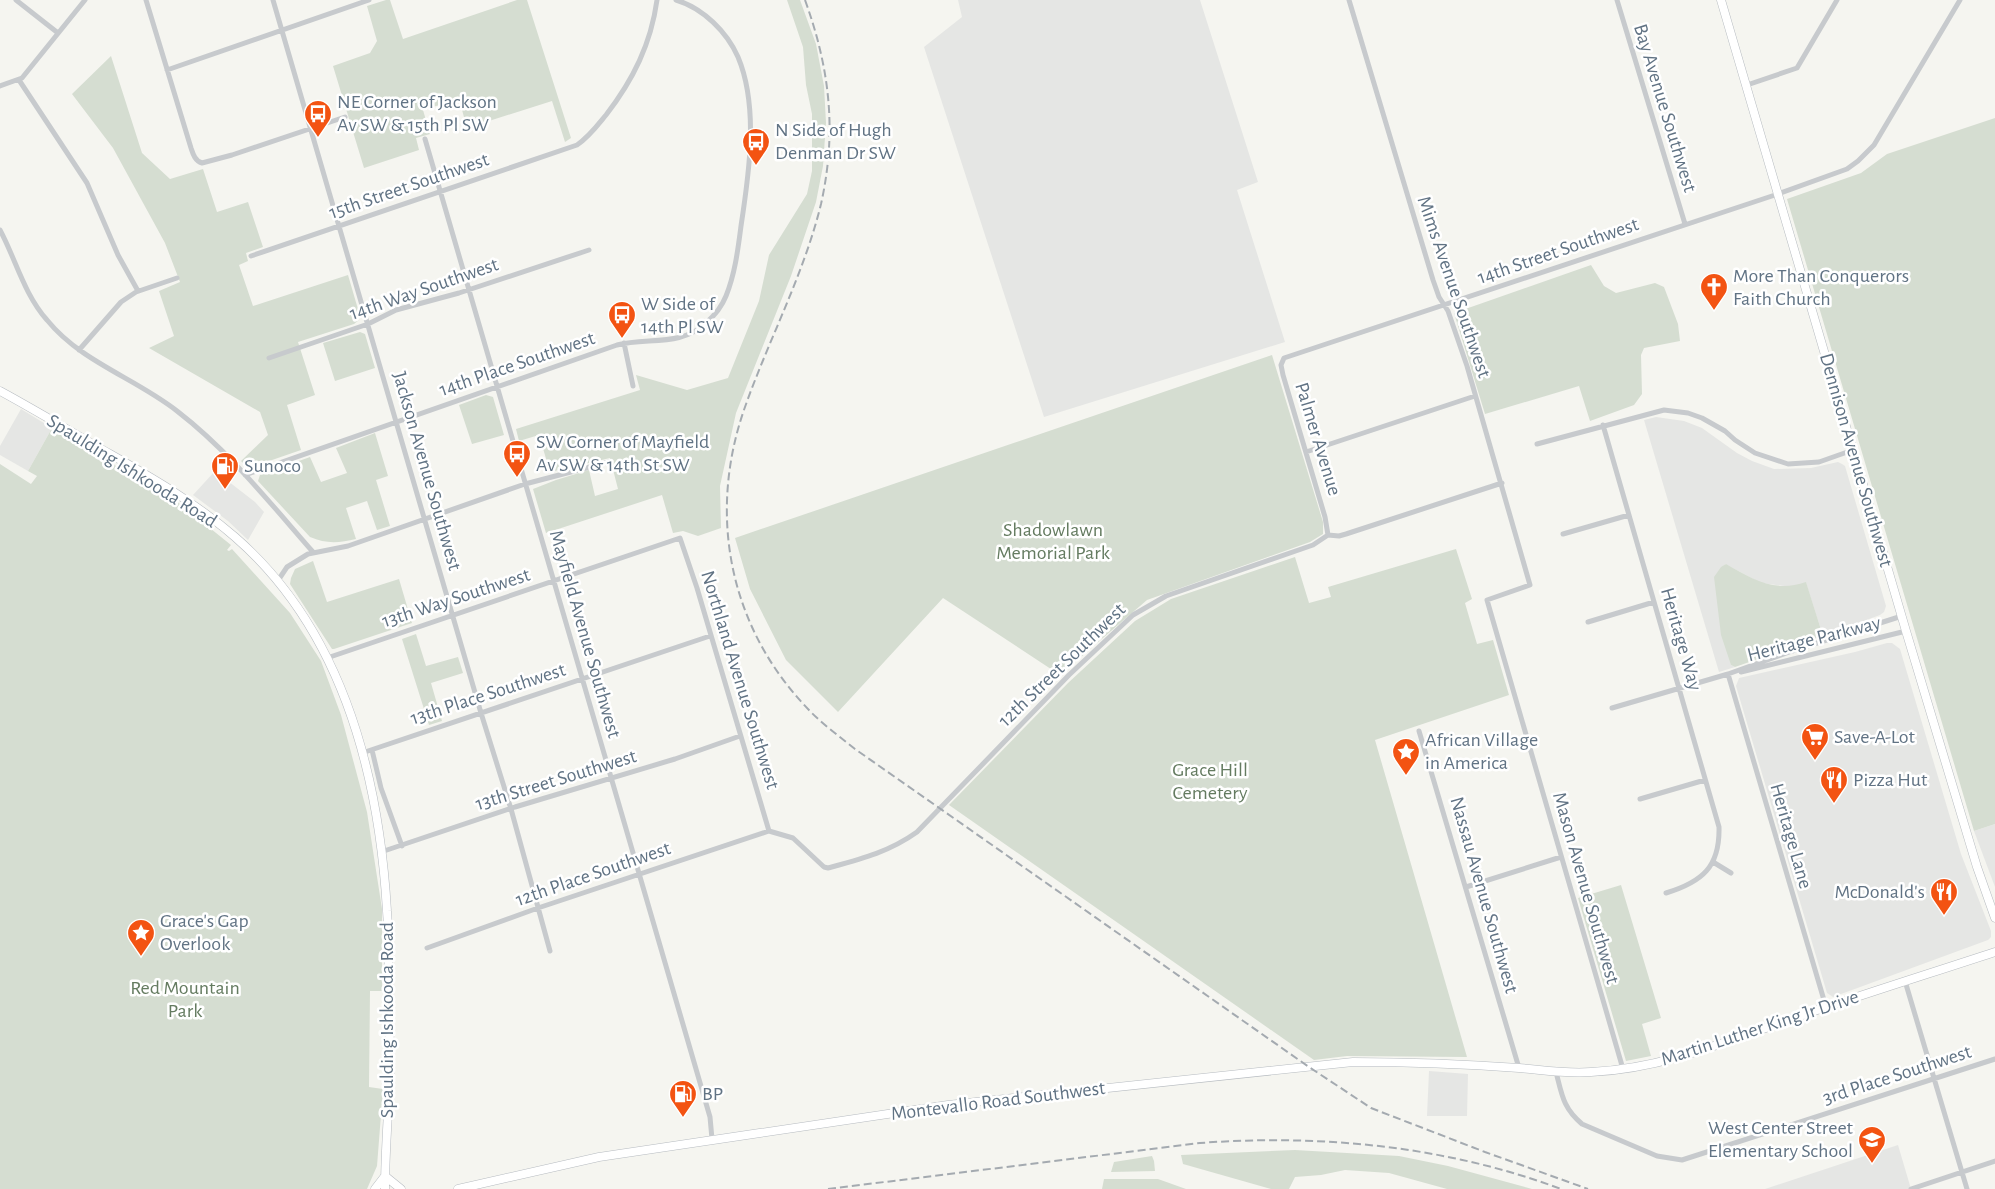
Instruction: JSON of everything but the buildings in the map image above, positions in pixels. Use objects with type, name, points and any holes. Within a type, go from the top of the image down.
[{"type":"main road","name":"Dennison Avenue Southwest","points":[[1721,0],[1906,631],[1977,867],[1995,918]]},
{"type":"main road","name":"Spaulding Ishkooda Road","points":[[0,391],[201,509],[237,538],[278,582],[306,621],[327,658],[350,711],[362,753],[373,801],[381,852],[387,912],[390,1066],[385,1189]]},
{"type":"main road","name":"Martin Luther King Jr Drive","points":[[1520,1068],[1556,1072],[1591,1072],[1623,1069],[1671,1060],[1995,952]]},
{"type":"main road","name":"Montevallo Road Southwest","points":[[458,1189],[598,1157],[948,1105],[1353,1062],[1520,1068]]},
{"type":"main road","points":[[375,1189],[385,1176],[401,1189]]},
{"type":"street","points":[[16,0],[58,33]]},
{"type":"street","points":[[0,86],[19,80],[85,0]]},
{"type":"street","points":[[146,0],[191,148],[198,162],[202,163],[232,155],[344,117]]},
{"type":"street","name":"Jackson Avenue Southwest","points":[[272,0],[397,421],[481,713],[511,809],[550,951]]},
{"type":"street","points":[[167,70],[369,0]]},
{"type":"street","name":"15th Street Southwest","points":[[250,256],[577,145],[597,126],[633,75],[649,38],[657,0]]},
{"type":"street","name":"14th Place Southwest","points":[[245,475],[624,343],[673,340],[689,335],[714,316],[730,286],[738,247],[747,186],[750,116],[742,70],[729,42],[703,14],[676,0]]},
{"type":"street","name":"Mims Avenue Southwest","points":[[1349,0],[1430,271],[1439,297],[1448,311],[1458,338],[1502,483],[1530,585],[1487,600]]},
{"type":"street","name":"Bay Avenue Southwest","points":[[1617,0],[1686,224]]},
{"type":"street","points":[[1747,85],[1797,68],[1838,0]]},
{"type":"street","points":[[1778,194],[1847,169],[1874,145],[1960,0]]},
{"type":"street","points":[[19,80],[87,183],[118,255],[138,291]]},
{"type":"street","name":"Mayfield Avenue Southwest","points":[[425,139],[710,1117],[712,1139]]},
{"type":"street","name":"14th Street Southwest","points":[[1289,356],[1445,306],[1778,194]]},
{"type":"street","points":[[0,230],[36,307],[63,338],[79,350],[176,410],[216,445],[245,475],[313,552]]},
{"type":"street","name":"14th Way Southwest","points":[[269,358],[368,324],[396,310],[469,289],[589,250]]},
{"type":"street","points":[[79,350],[120,302],[138,291],[177,278]]},
{"type":"street","points":[[624,343],[633,386]]},
{"type":"street","name":"Palmer Avenue","points":[[1289,356],[1282,363],[1283,375],[1325,517],[1328,535]]},
{"type":"street","points":[[1306,452],[1475,396]]},
{"type":"street","points":[[1537,444],[1664,410],[1688,413],[1702,418],[1725,431],[1755,453],[1788,464],[1819,462],[1854,450]]},
{"type":"street","name":"Heritage Way","points":[[1603,425],[1719,827],[1720,843],[1713,862],[1702,877],[1686,886],[1666,893]]},
{"type":"street","points":[[278,582],[287,567],[300,557],[313,552],[348,546],[525,484],[608,462]]},
{"type":"street","name":"12th Street Southwest","points":[[769,830],[793,838],[824,867],[828,868],[871,856],[899,845],[917,832],[1069,675],[1133,615],[1166,596],[1313,545],[1328,535],[1339,536],[1346,534],[1502,483]]},
{"type":"street","points":[[1563,534],[1629,515]]},
{"type":"street","name":"13th Way Southwest","points":[[327,658],[680,538]]},
{"type":"street","name":"Northland Avenue Southwest","points":[[680,538],[697,588],[769,830]]},
{"type":"street","name":"Mason Avenue Southwest","points":[[1487,600],[1623,1069]]},
{"type":"street","points":[[1588,622],[1654,602]]},
{"type":"street","name":"Heritage Parkway","points":[[1612,708],[1728,674],[1792,651],[1902,616]]},
{"type":"street","name":"Heritage Parkway","points":[[1728,674],[1753,670],[1906,631]]},
{"type":"street","name":"13th Place Southwest","points":[[362,753],[710,636]]},
{"type":"street","name":"Heritage Lane","points":[[1728,674],[1826,1007]]},
{"type":"street","name":"Nassau Avenue Southwest","points":[[1419,730],[1520,1068]]},
{"type":"street","name":"13th Street Southwest","points":[[381,852],[511,809],[675,759],[740,736]]},
{"type":"street","points":[[372,750],[381,788],[402,846]]},
{"type":"street","points":[[1640,800],[1705,780]]},
{"type":"street","name":"12th Place Southwest","points":[[427,948],[639,873],[769,830]]},
{"type":"street","points":[[1466,887],[1561,857]]},
{"type":"street","points":[[1713,862],[1731,873]]},
{"type":"street","points":[[1905,981],[1967,1189]]},
{"type":"street","name":"3rd Place Southwest","points":[[1556,1072],[1565,1105],[1582,1124],[1657,1156],[1682,1160],[1995,1059]]},
{"type":"street","points":[[1910,1189],[1995,1161]]},
{"type":"shaded area","points":[[958,0],[1200,0],[1258,182],[1237,190],[1285,342],[1044,417],[924,47],[962,17]]},
{"type":"shaded area","points":[[21,409],[52,428],[28,471],[0,455],[0,446]]},
{"type":"shaded area","points":[[1656,417],[1684,421],[1702,428],[1737,453],[1774,469],[1811,468],[1838,462],[1845,466],[1886,606],[1884,612],[1823,636],[1806,583],[1792,587],[1761,583],[1725,564],[1731,665],[1735,667],[1719,672],[1644,420]]},
{"type":"shaded area","points":[[215,471],[255,502],[264,512],[248,540],[228,521],[193,495]]},
{"type":"shaded area","points":[[1892,643],[1900,649],[1961,854],[1991,931],[1991,937],[1988,940],[1833,997],[1827,993],[1736,686],[1739,678]]},
{"type":"shaded area","points":[[1995,824],[1995,887],[1974,831]]},
{"type":"shaded area","points":[[1429,1071],[1468,1074],[1467,1116],[1427,1116]]},
{"type":"shaded area","name":"West Center Street Elementary School","points":[[1898,1145],[1911,1189],[1765,1189]]},
{"type":"green space","points":[[390,0],[403,39],[517,0],[527,0],[571,138],[565,142],[552,101],[467,128],[459,99],[423,110],[430,134],[416,138],[419,150],[364,168],[333,66],[370,53],[377,41],[367,6]]},
{"type":"green space","points":[[787,0],[800,0],[816,44],[824,86],[826,123],[823,166],[816,202],[791,276],[736,413],[720,486],[721,528],[698,536],[683,531],[673,533],[662,495],[546,533],[533,489],[589,470],[595,496],[618,489],[610,458],[550,472],[539,435],[519,441],[516,429],[640,390],[636,375],[687,390],[728,378],[759,301],[769,255],[807,194],[812,171],[812,114],[806,85],[803,47]]},
{"type":"green space","points":[[111,56],[142,153],[170,179],[203,169],[217,212],[248,202],[263,247],[246,253],[248,261],[239,265],[253,306],[348,275],[360,316],[359,320],[354,324],[298,342],[315,395],[287,405],[301,450],[252,467],[246,466],[241,461],[268,435],[260,412],[149,348],[174,336],[159,291],[180,282],[165,243],[113,148],[72,94]]},
{"type":"green space","points":[[1995,118],[1995,824],[1974,831],[1787,199],[1861,173],[1887,154]]},
{"type":"green space","points":[[1591,265],[1604,286],[1616,293],[1655,283],[1664,287],[1678,324],[1680,341],[1644,348],[1641,355],[1642,394],[1634,405],[1590,421],[1579,386],[1485,414],[1454,313]]},
{"type":"green space","points":[[360,332],[365,334],[375,368],[335,381],[323,343]]},
{"type":"green space","name":"Shadowlawn Memorial Park","points":[[1272,355],[1323,522],[1323,534],[1310,542],[1147,600],[1060,675],[943,598],[838,712],[786,660],[750,589],[735,538]]},
{"type":"green space","points":[[486,395],[493,397],[504,435],[472,444],[459,405]]},
{"type":"green space","name":"Red Mountain Park","points":[[52,428],[180,504],[231,545],[227,550],[232,549],[290,613],[321,661],[341,715],[367,812],[382,909],[382,991],[370,991],[369,1087],[383,1089],[377,1166],[367,1189],[0,1189],[0,464],[31,484],[37,476],[28,471]]},
{"type":"green space","points":[[375,433],[388,476],[376,480],[390,526],[377,530],[367,501],[346,508],[356,539],[333,542],[310,537],[258,481],[260,475],[310,457],[321,482],[347,473],[336,448]]},
{"type":"green space","name":"Grace Hill Cemetery","points":[[1456,549],[1472,599],[1465,603],[1477,644],[1493,640],[1509,695],[1375,740],[1467,1057],[1347,1056],[1314,1060],[949,805],[1068,683],[1135,621],[1171,599],[1295,557],[1309,603],[1331,597],[1328,587]]},
{"type":"green space","points":[[313,561],[327,602],[399,579],[412,623],[332,649],[290,584],[295,569]]},
{"type":"green space","points":[[1726,564],[1764,583],[1784,586],[1806,582],[1823,636],[1735,667],[1731,665],[1721,635],[1714,577],[1721,567]]},
{"type":"green space","points":[[416,634],[426,666],[458,657],[463,673],[431,683],[442,721],[429,725],[402,639]]},
{"type":"green space","points":[[1621,885],[1661,1018],[1642,1024],[1651,1056],[1626,1061],[1578,898]]},
{"type":"green space","points":[[1295,1150],[1399,1156],[1448,1166],[1532,1189],[1447,1189],[1389,1173],[1345,1170],[1321,1175],[1295,1177],[1289,1189],[1271,1189],[1183,1164],[1181,1155]]},
{"type":"green space","points":[[1152,1156],[1155,1171],[1111,1172],[1114,1162]]},
{"type":"green space","points":[[1104,1179],[1158,1179],[1186,1189],[1102,1189]]},
{"type":"railway","points":[[805,0],[820,51],[828,101],[830,126],[826,177],[821,204],[805,256],[745,407],[734,447],[728,488],[727,528],[733,567],[743,606],[759,642],[781,677],[813,714],[855,749],[1309,1067],[1371,1108],[1588,1189]]},
{"type":"railway","points":[[828,1189],[1200,1143],[1291,1140],[1383,1146],[1428,1153],[1473,1162],[1561,1189]]},
{"type":"place","name":"NE Corner of Jackson Av SW & 15th Pl SW","points":[[318,138]]},
{"type":"place","name":"N Side of Hugh Denman Dr SW","points":[[756,166]]},
{"type":"place","name":"More Than Conquerors Faith Church","points":[[1714,311]]},
{"type":"place","name":"W Side of 14th Pl SW","points":[[622,339]]},
{"type":"place","name":"SW Corner of Mayfield Av SW & 14th St SW","points":[[517,478]]},
{"type":"place","name":"Sunoco","points":[[225,490]]},
{"type":"place","name":"Save-A-Lot","points":[[1815,761]]},
{"type":"place","name":"African Village in America","points":[[1406,776]]},
{"type":"place","name":"Pizza Hut","points":[[1834,804]]},
{"type":"place","name":"McDonald's","points":[[1944,916]]},
{"type":"place","name":"Grace's Gap Overlook","points":[[141,957]]},
{"type":"place","name":"BP","points":[[683,1118]]},
{"type":"place","name":"West Center Street Elementary School","points":[[1872,1164]]}]
